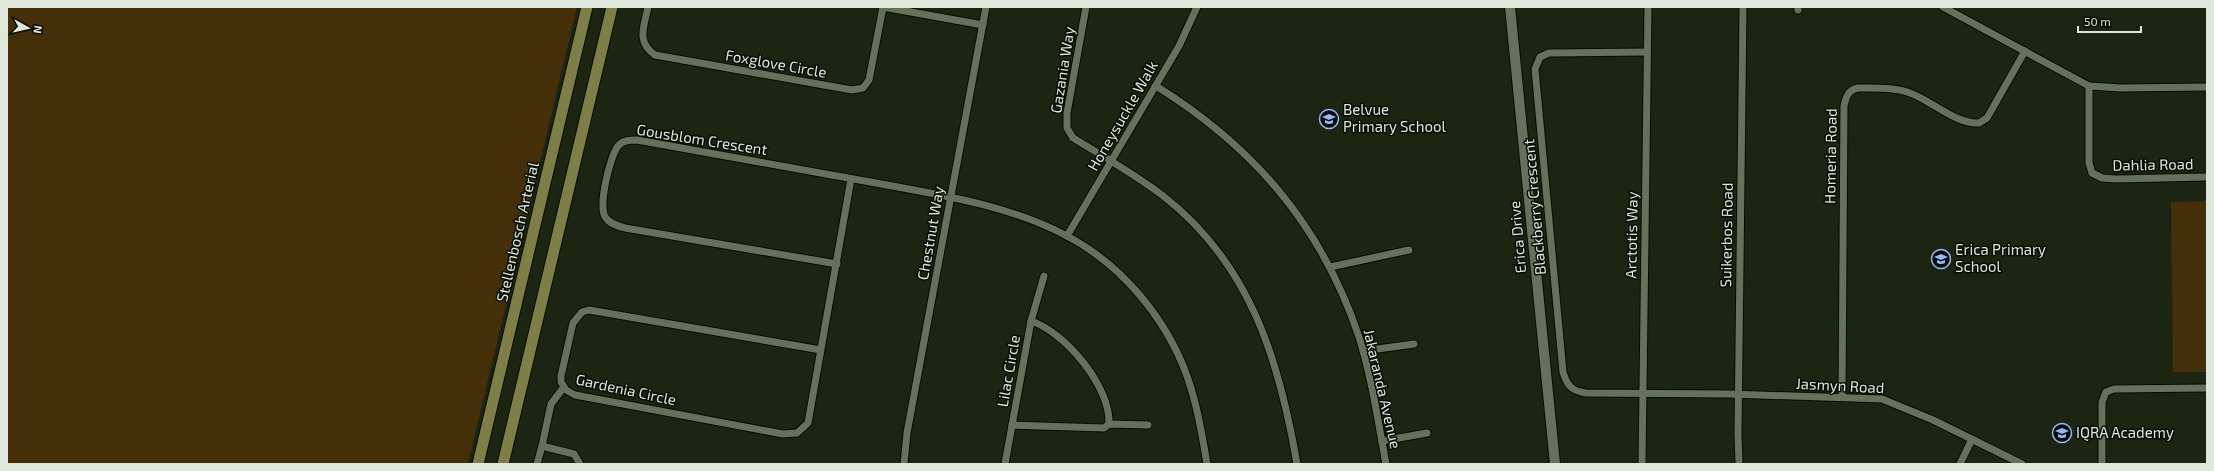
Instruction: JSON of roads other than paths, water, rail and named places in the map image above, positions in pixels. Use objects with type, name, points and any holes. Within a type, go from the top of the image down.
[{"type":"main road","name":"Stellenbosch Arterial","points":[[478,464],[587,7]]},
{"type":"main road","points":[[503,464],[612,7]]},
{"type":"main road","name":"Erica Drive","points":[[1510,7],[1555,464]]},
{"type":"street","name":"Foxglove Circle","points":[[648,7],[642,40],[646,49],[655,55],[852,90],[863,88],[869,80],[883,7],[983,25]]},
{"type":"street","name":"Chestnut Way","points":[[904,464],[908,433],[950,198],[986,7]]},
{"type":"street","name":"Gazania Way","points":[[1086,7],[1067,113],[1067,128],[1073,138],[1162,196],[1188,218],[1224,260],[1256,312],[1279,374],[1298,464]]},
{"type":"street","name":"Honeysuckle Walk","points":[[1067,236],[1179,46],[1197,7]]},
{"type":"street","name":"Arctotis Way","points":[[1642,464],[1648,7]]},
{"type":"street","name":"Suikerbos Road","points":[[1740,464],[1738,395],[1743,7]]},
{"type":"street","points":[[1945,8],[2088,86],[2121,88],[2207,87]]},
{"type":"street","name":"Homeria Road","points":[[1842,397],[1844,106],[1846,97],[1853,89],[1858,88],[1895,90],[1909,93],[1964,121],[1979,123],[1987,118],[2025,51]]},
{"type":"street","name":"Blackberry Crescent","points":[[1647,52],[1549,54],[1540,57],[1535,69],[1566,382],[1576,392],[1586,393],[1738,395]]},
{"type":"street","name":"Jakaranda Avenue","points":[[1156,86],[1241,148],[1272,182],[1302,220],[1339,285],[1363,351],[1386,464]]},
{"type":"street","name":"Dahlia Road","points":[[2088,86],[2088,163],[2092,173],[2102,178],[2207,177]]},
{"type":"street","name":"Gousblom Crescent","points":[[837,264],[621,227],[605,218],[602,211],[602,202],[615,151],[618,145],[631,140],[950,198],[1015,215],[1067,236],[1110,265],[1136,290],[1162,326],[1177,351],[1187,376],[1200,424],[1207,464]]},
{"type":"street","name":"Gardenia Circle","points":[[821,350],[589,310],[582,312],[573,323],[561,379],[568,392],[575,395],[792,434],[797,433],[808,423],[837,264],[851,179]]},
{"type":"street","points":[[1330,267],[1409,250]]},
{"type":"street","name":"Lilac Circle","points":[[1005,464],[1031,321],[1044,276]]},
{"type":"street","name":"Lilac Circle","points":[[1031,321],[1054,332],[1080,359],[1098,387],[1107,406],[1110,414],[1109,424]]},
{"type":"street","points":[[1363,351],[1414,344]]},
{"type":"street","points":[[537,464],[551,404],[564,387]]},
{"type":"street","points":[[2102,464],[2102,402],[2106,392],[2114,389],[2207,388]]},
{"type":"street","name":"Jasmyn Road","points":[[1738,395],[1882,399],[1909,409],[2022,464]]},
{"type":"street","name":"Lilac Circle","points":[[1012,425],[1104,428],[1109,424],[1148,425]]},
{"type":"street","points":[[1382,441],[1426,434]]},
{"type":"street","points":[[1960,464],[1972,439]]},
{"type":"street","points":[[542,446],[574,454],[580,464]]},
{"type":"place","name":"Belvue Primary School","points":[[1329,119]]},
{"type":"place","name":"Erica Primary School","points":[[1941,259]]},
{"type":"place","name":"IQRA Academy","points":[[2062,433]]}]
